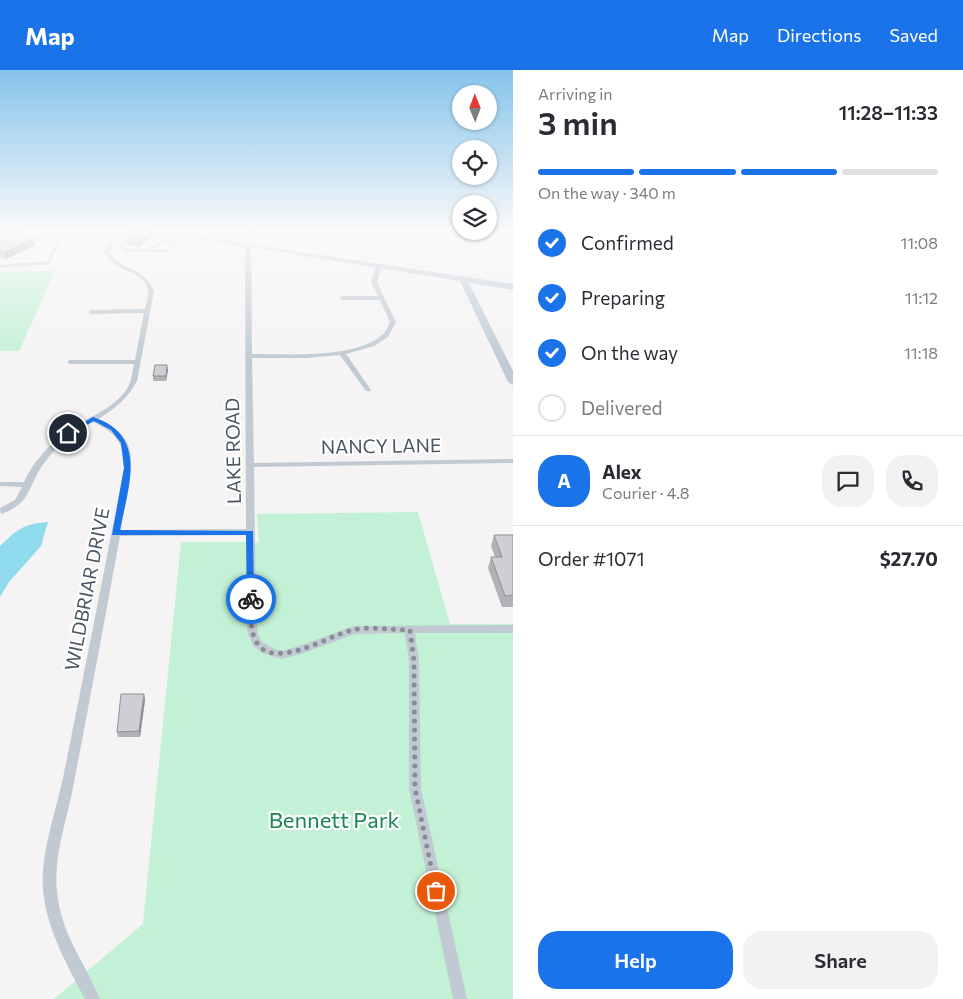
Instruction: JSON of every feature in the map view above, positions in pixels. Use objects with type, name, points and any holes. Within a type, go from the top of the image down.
[{"type":"street","points":[[1,511],[17,502],[34,471],[58,442],[71,431],[115,405],[128,392],[134,381],[151,291],[147,281],[141,275]]},
{"type":"street","name":"LAKE ROAD","points":[[248,275],[252,634],[257,643],[262,648],[281,655],[354,630],[513,629]]},
{"type":"street","points":[[248,356],[342,353],[368,348],[380,342],[388,334],[392,325],[392,318],[374,282],[376,275]]},
{"type":"street","points":[[439,275],[513,287]]},
{"type":"street","points":[[463,279],[513,382]]},
{"type":"street","points":[[342,298],[382,298]]},
{"type":"street","points":[[91,312],[148,311]]},
{"type":"street","points":[[342,353],[368,390]]},
{"type":"street","points":[[70,362],[138,362]]},
{"type":"street","name":"WILDBRIAR DRIVE","points":[[93,419],[110,426],[119,434],[127,455],[127,474],[68,785],[51,858],[50,890],[56,923],[69,954],[93,999]]},
{"type":"street","points":[[53,425],[71,431]]},
{"type":"street","name":"NANCY LANE","points":[[249,464],[513,461]]},
{"type":"street","points":[[0,484],[28,485]]},
{"type":"street","points":[[115,533],[250,532]]},
{"type":"street","points":[[410,630],[414,661],[415,788],[460,999]]},
{"type":"green space","points":[[0,275],[53,275],[19,351],[0,351]]},
{"type":"green space","name":"Bennett Park","points":[[418,512],[450,624],[513,624],[513,999],[54,999],[143,924],[181,542],[259,542],[257,514]]},
{"type":"water","points":[[48,522],[41,546],[9,582],[0,597],[0,546],[21,528],[32,524]]},
{"type":"building","points":[[155,365],[167,365],[166,376],[153,376]]},
{"type":"building","points":[[494,535],[513,535],[513,595],[505,596],[491,557],[502,557]]},
{"type":"building","points":[[121,694],[144,694],[139,731],[117,732]]},
{"type":"way so far","points":[[251,599],[252,634],[262,648],[281,655],[312,646],[338,634],[354,630],[410,630],[414,661],[415,788],[436,891]]},
{"type":"route","points":[[68,433],[93,419],[110,426],[121,436],[126,449],[128,468],[115,533],[250,532],[251,599]]}]
